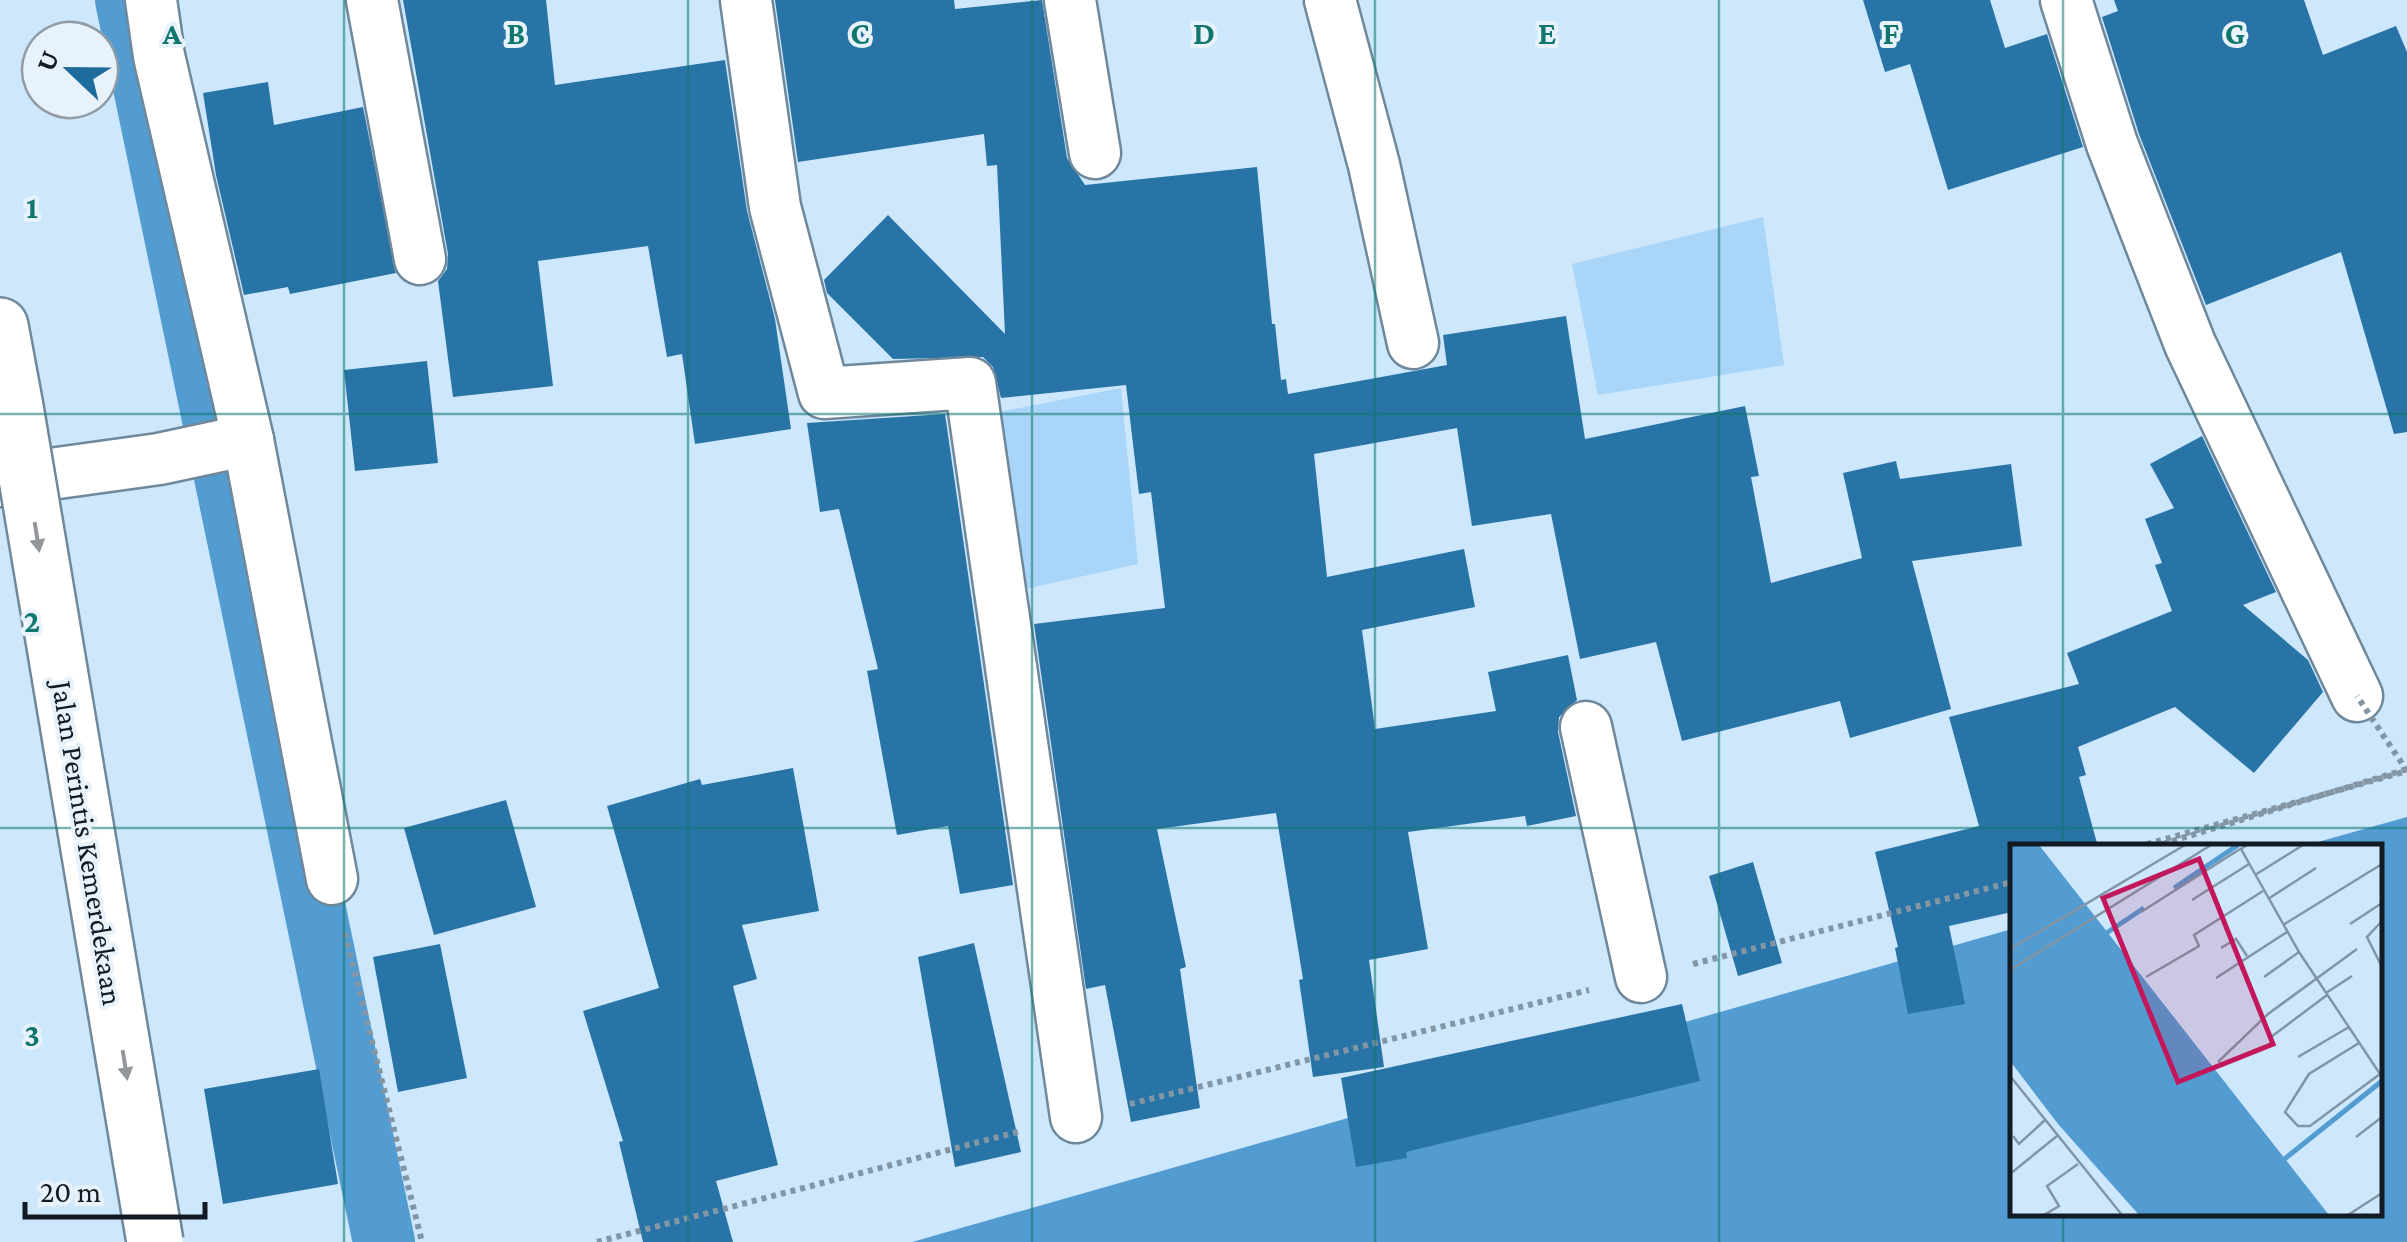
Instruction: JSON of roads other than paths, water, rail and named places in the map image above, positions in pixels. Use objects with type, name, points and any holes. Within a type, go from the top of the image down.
[{"type":"highway","name":"Jalan Perintis Kemerdekaan","points":[[0,326],[155,1242]]},
{"type":"street","points":[[151,0],[238,443],[332,879]]},
{"type":"street","points":[[372,0],[420,258]]},
{"type":"street","points":[[746,0],[775,207],[824,394],[970,383],[1076,1117]]},
{"type":"street","points":[[1070,0],[1095,154]]},
{"type":"street","points":[[1330,0],[1374,164],[1413,342]]},
{"type":"street","points":[[2066,0],[2112,144],[2190,344],[2357,696]]},
{"type":"street","points":[[0,481],[158,459],[238,443]]},
{"type":"street","points":[[1586,728],[1641,977]]},
{"type":"waterway","points":[[126,0],[384,1242]]}]
